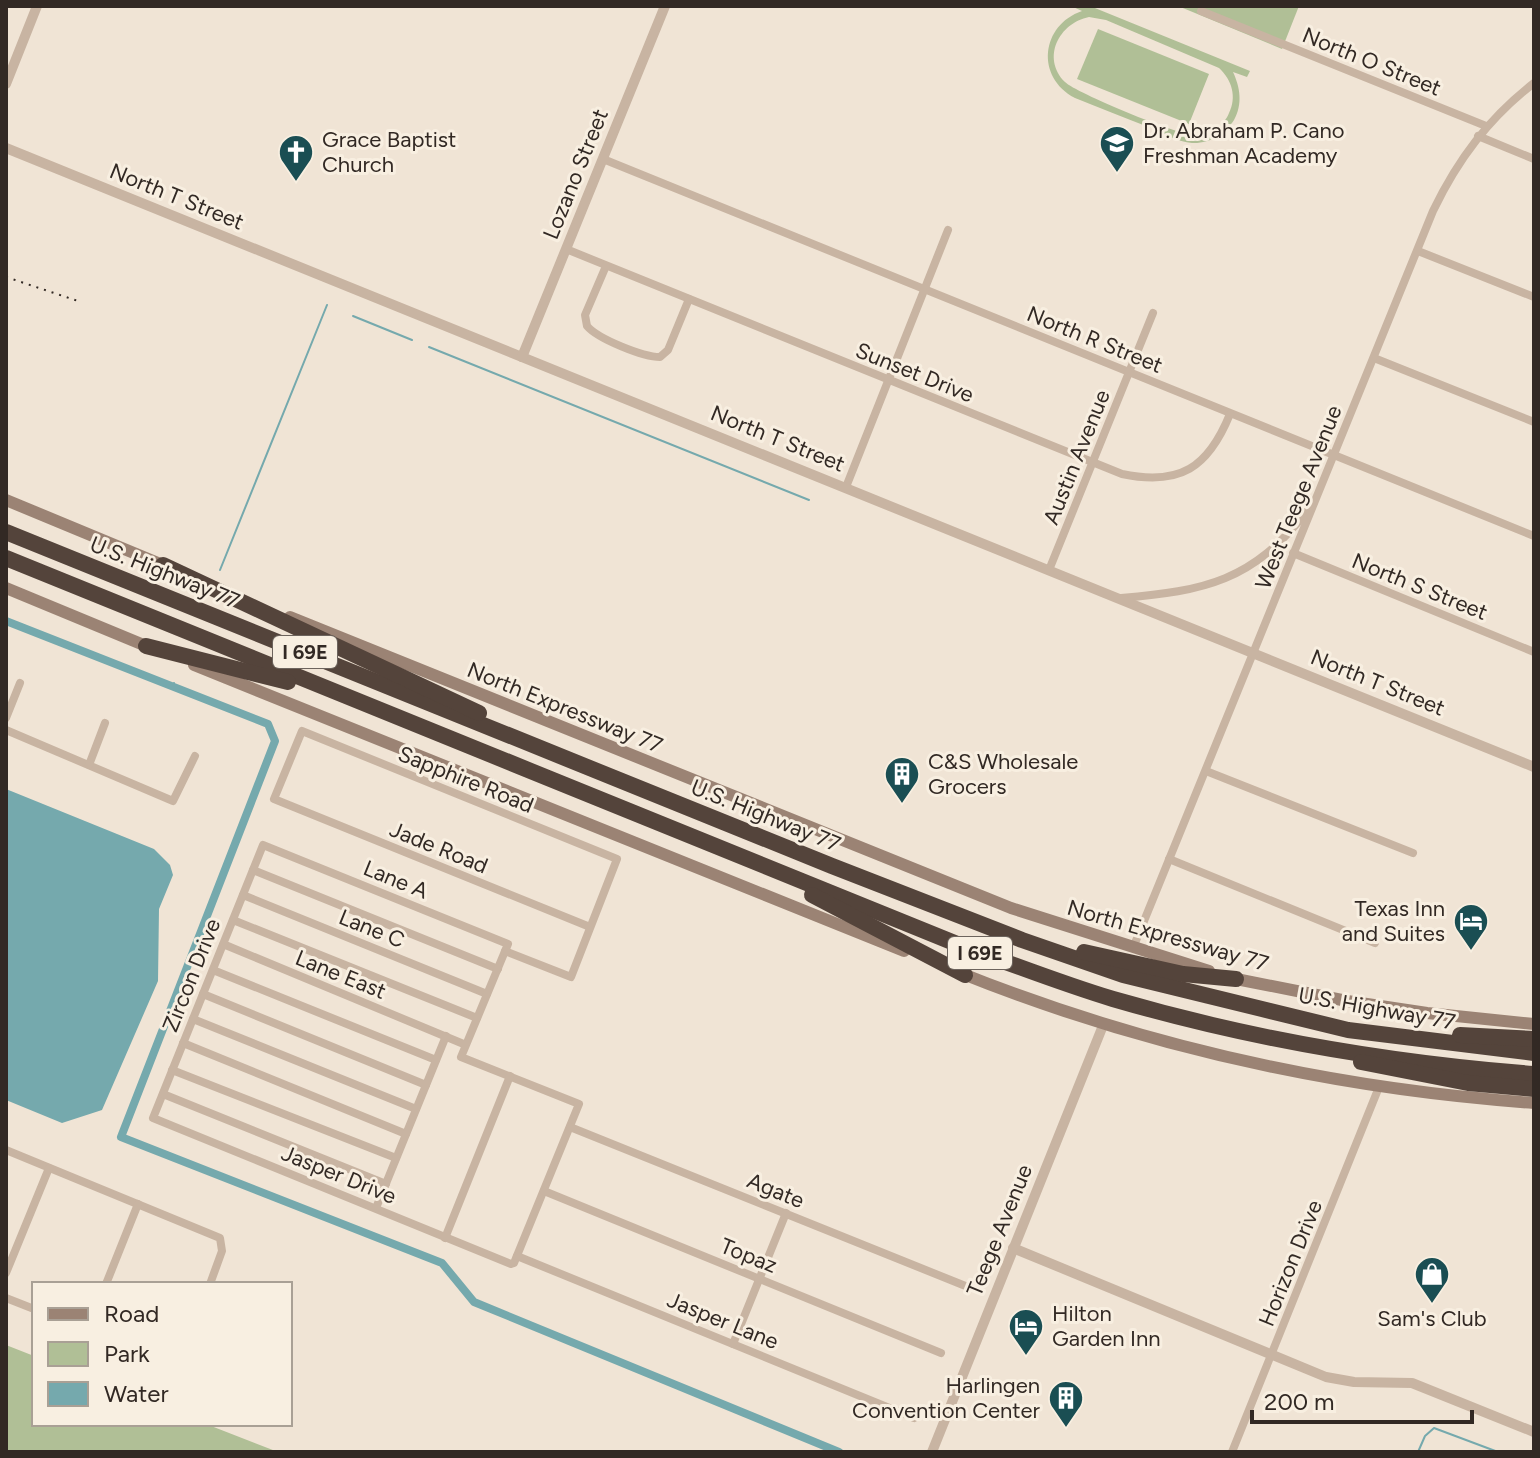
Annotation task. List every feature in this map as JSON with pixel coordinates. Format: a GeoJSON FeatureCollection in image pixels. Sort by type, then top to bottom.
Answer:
{"type":"FeatureCollection","features":[{"type":"Feature","properties":{"kind":"highway","name":"U.S. Highway 77"},"geometry":{"type":"LineString","coordinates":[[6,532],[1022,940],[1123,975],[1348,1030],[1534,1053]]}},
{"type":"Feature","properties":{"kind":"highway","name":"U.S. Highway 77"},"geometry":{"type":"LineString","coordinates":[[6,558],[1033,972],[1114,999],[1302,1044],[1455,1067],[1534,1074]]}},
{"type":"Feature","properties":{"kind":"highway"},"geometry":{"type":"LineString","coordinates":[[163,565],[422,684],[603,773]]}},
{"type":"Feature","properties":{"kind":"highway"},"geometry":{"type":"LineString","coordinates":[[146,646],[291,683],[431,731]]}},
{"type":"Feature","properties":{"kind":"highway"},"geometry":{"type":"LineString","coordinates":[[670,828],[795,886],[965,975]]}},
{"type":"Feature","properties":{"kind":"highway"},"geometry":{"type":"LineString","coordinates":[[1022,940],[1183,974],[1236,979]]}},
{"type":"Feature","properties":{"kind":"highway"},"geometry":{"type":"LineString","coordinates":[[1319,1022],[1337,1021],[1403,1030],[1534,1039]]}},
{"type":"Feature","properties":{"kind":"highway"},"geometry":{"type":"LineString","coordinates":[[1302,1044],[1383,1068],[1468,1083],[1534,1089]]}},
{"type":"Feature","properties":{"kind":"main road","name":"North Expressway 77"},"geometry":{"type":"LineString","coordinates":[[6,500],[1011,908],[1236,979],[1347,1001],[1534,1024]]}},
{"type":"Feature","properties":{"kind":"main road"},"geometry":{"type":"LineString","coordinates":[[6,588],[965,975],[1104,1023],[1274,1068],[1379,1087],[1534,1103]]}},
{"type":"Feature","properties":{"kind":"street"},"geometry":{"type":"LineString","coordinates":[[6,84],[37,6]]}},
{"type":"Feature","properties":{"kind":"street","name":"Lozano Street"},"geometry":{"type":"LineString","coordinates":[[522,357],[665,6]]}},
{"type":"Feature","properties":{"kind":"street","name":"North O Street"},"geometry":{"type":"LineString","coordinates":[[1201,11],[1486,126]]}},
{"type":"Feature","properties":{"kind":"street","name":"West Teege Avenue"},"geometry":{"type":"LineString","coordinates":[[1133,948],[1446,185],[1486,126],[1534,83]]}},
{"type":"Feature","properties":{"kind":"street"},"geometry":{"type":"LineString","coordinates":[[1478,136],[1534,159]]}},
{"type":"Feature","properties":{"kind":"street","name":"North T Street"},"geometry":{"type":"LineString","coordinates":[[6,148],[1534,767]]}},
{"type":"Feature","properties":{"kind":"street","name":"North R Street"},"geometry":{"type":"LineString","coordinates":[[603,159],[1534,536]]}},
{"type":"Feature","properties":{"kind":"street"},"geometry":{"type":"LineString","coordinates":[[846,487],[948,230]]}},
{"type":"Feature","properties":{"kind":"street","name":"Sunset Drive"},"geometry":{"type":"LineString","coordinates":[[566,249],[1122,474],[1144,479],[1180,474],[1208,453],[1230,414]]}},
{"type":"Feature","properties":{"kind":"street"},"geometry":{"type":"LineString","coordinates":[[1418,251],[1534,297]]}},
{"type":"Feature","properties":{"kind":"street"},"geometry":{"type":"LineString","coordinates":[[606,266],[585,315],[587,326],[597,335],[647,356],[660,357],[668,350],[689,299]]}},
{"type":"Feature","properties":{"kind":"street","name":"Austin Avenue"},"geometry":{"type":"LineString","coordinates":[[1049,570],[1153,313]]}},
{"type":"Feature","properties":{"kind":"street"},"geometry":{"type":"LineString","coordinates":[[1374,358],[1534,422]]}},
{"type":"Feature","properties":{"kind":"street"},"geometry":{"type":"LineString","coordinates":[[1120,599],[1189,590],[1212,585],[1236,574],[1271,551],[1291,532],[1315,501]]}},
{"type":"Feature","properties":{"kind":"street","name":"North S Street"},"geometry":{"type":"LineString","coordinates":[[1293,553],[1534,652]]}},
{"type":"Feature","properties":{"kind":"street"},"geometry":{"type":"LineString","coordinates":[[6,718],[20,683]]}},
{"type":"Feature","properties":{"kind":"street"},"geometry":{"type":"LineString","coordinates":[[89,765],[105,723]]}},
{"type":"Feature","properties":{"kind":"street"},"geometry":{"type":"LineString","coordinates":[[6,730],[173,801],[195,756]]}},
{"type":"Feature","properties":{"kind":"street","name":"Jade Road"},"geometry":{"type":"LineString","coordinates":[[302,731],[274,799],[590,927]]}},
{"type":"Feature","properties":{"kind":"street","name":"Sapphire Road"},"geometry":{"type":"LineString","coordinates":[[302,731],[617,859],[590,927]]}},
{"type":"Feature","properties":{"kind":"street"},"geometry":{"type":"LineString","coordinates":[[1206,771],[1413,853]]}},
{"type":"Feature","properties":{"kind":"street","name":"Zircon Drive"},"geometry":{"type":"LineString","coordinates":[[153,1118],[263,845]]}},
{"type":"Feature","properties":{"kind":"street","name":"Lane A"},"geometry":{"type":"LineString","coordinates":[[263,845],[508,944],[505,951]]}},
{"type":"Feature","properties":{"kind":"street"},"geometry":{"type":"LineString","coordinates":[[1169,859],[1375,943]]}},
{"type":"Feature","properties":{"kind":"street"},"geometry":{"type":"LineString","coordinates":[[253,870],[498,969]]}},
{"type":"Feature","properties":{"kind":"street","name":"Lane C"},"geometry":{"type":"LineString","coordinates":[[243,895],[487,994]]}},
{"type":"Feature","properties":{"kind":"street"},"geometry":{"type":"LineString","coordinates":[[233,920],[477,1018]]}},
{"type":"Feature","properties":{"kind":"street"},"geometry":{"type":"LineString","coordinates":[[514,1260],[579,1104],[461,1057],[505,951],[571,977],[590,927]]}},
{"type":"Feature","properties":{"kind":"street","name":"Lane East"},"geometry":{"type":"LineString","coordinates":[[223,944],[466,1045]]}},
{"type":"Feature","properties":{"kind":"street"},"geometry":{"type":"LineString","coordinates":[[213,970],[436,1060]]}},
{"type":"Feature","properties":{"kind":"street"},"geometry":{"type":"LineString","coordinates":[[203,994],[426,1085]]}},
{"type":"Feature","properties":{"kind":"street"},"geometry":{"type":"LineString","coordinates":[[193,1019],[416,1109]]}},
{"type":"Feature","properties":{"kind":"street","name":"Teege Avenue"},"geometry":{"type":"LineString","coordinates":[[932,1452],[1104,1023]]}},
{"type":"Feature","properties":{"kind":"street"},"geometry":{"type":"LineString","coordinates":[[376,1208],[446,1036]]}},
{"type":"Feature","properties":{"kind":"street"},"geometry":{"type":"LineString","coordinates":[[183,1043],[406,1134]]}},
{"type":"Feature","properties":{"kind":"street"},"geometry":{"type":"LineString","coordinates":[[172,1070],[396,1158]]}},
{"type":"Feature","properties":{"kind":"street"},"geometry":{"type":"LineString","coordinates":[[445,1238],[510,1076]]}},
{"type":"Feature","properties":{"kind":"street","name":"Horizon Drive"},"geometry":{"type":"LineString","coordinates":[[1232,1452],[1379,1087]]}},
{"type":"Feature","properties":{"kind":"street"},"geometry":{"type":"LineString","coordinates":[[163,1094],[386,1184]]}},
{"type":"Feature","properties":{"kind":"street","name":"Jasper Drive"},"geometry":{"type":"LineString","coordinates":[[153,1118],[445,1238],[514,1260]]}},
{"type":"Feature","properties":{"kind":"street","name":"Agate"},"geometry":{"type":"LineString","coordinates":[[570,1127],[968,1287]]}},
{"type":"Feature","properties":{"kind":"street"},"geometry":{"type":"LineString","coordinates":[[6,1150],[217,1236],[222,1241],[222,1251],[211,1282]]}},
{"type":"Feature","properties":{"kind":"street"},"geometry":{"type":"LineString","coordinates":[[6,1273],[49,1168]]}},
{"type":"Feature","properties":{"kind":"street","name":"Topaz"},"geometry":{"type":"LineString","coordinates":[[544,1191],[941,1353]]}},
{"type":"Feature","properties":{"kind":"street"},"geometry":{"type":"LineString","coordinates":[[107,1282],[138,1204]]}},
{"type":"Feature","properties":{"kind":"street"},"geometry":{"type":"LineString","coordinates":[[733,1344],[786,1213]]}},
{"type":"Feature","properties":{"kind":"street"},"geometry":{"type":"LineString","coordinates":[[1013,1248],[1338,1380],[1412,1383],[1534,1432]]}},
{"type":"Feature","properties":{"kind":"street","name":"Jasper Lane"},"geometry":{"type":"LineString","coordinates":[[514,1260],[914,1418]]}},
{"type":"Feature","properties":{"kind":"street"},"geometry":{"type":"LineString","coordinates":[[6,1298],[32,1308]]}},
{"type":"Feature","properties":{"kind":"green space"},"geometry":{"type":"Polygon","coordinates":[[[1071,6],[1090,6],[1250,71],[1247,77],[1233,72],[1239,90],[1234,120],[1221,134],[1210,140],[1187,142],[1075,98],[1062,89],[1053,78],[1049,65],[1051,39],[1068,18],[1082,11],[1071,6]],[[1089,17],[1069,26],[1062,34],[1054,52],[1054,63],[1065,82],[1107,104],[1186,133],[1206,133],[1224,122],[1233,95],[1230,83],[1219,68],[1106,20],[1089,17]]]}},
{"type":"Feature","properties":{"kind":"green space"},"geometry":{"type":"Polygon","coordinates":[[[1178,6],[1299,6],[1282,49],[1178,6]]]}},
{"type":"Feature","properties":{"kind":"green space"},"geometry":{"type":"Polygon","coordinates":[[[1098,29],[1209,74],[1189,124],[1077,79],[1098,29]]]}},
{"type":"Feature","properties":{"kind":"green space"},"geometry":{"type":"Polygon","coordinates":[[[6,1345],[32,1355],[32,1426],[211,1426],[278,1452],[6,1452],[6,1345]]]}},
{"type":"Feature","properties":{"kind":"water"},"geometry":{"type":"Polygon","coordinates":[[[6,789],[154,849],[170,865],[173,875],[159,909],[158,981],[102,1110],[62,1123],[6,1100],[6,789]]]}},
{"type":"Feature","properties":{"kind":"waterway"},"geometry":{"type":"LineString","coordinates":[[220,570],[327,305]]}},
{"type":"Feature","properties":{"kind":"waterway"},"geometry":{"type":"LineString","coordinates":[[353,316],[412,340]]}},
{"type":"Feature","properties":{"kind":"waterway"},"geometry":{"type":"LineString","coordinates":[[429,347],[809,500]]}},
{"type":"Feature","properties":{"kind":"waterway"},"geometry":{"type":"LineString","coordinates":[[6,621],[268,724],[275,741],[121,1137],[442,1263],[474,1302],[839,1452]]}},
{"type":"Feature","properties":{"kind":"waterway"},"geometry":{"type":"LineString","coordinates":[[173,687],[174,683]]}},
{"type":"Feature","properties":{"kind":"waterway"},"geometry":{"type":"LineString","coordinates":[[1418,1452],[1425,1436],[1434,1428],[1498,1452]]}},
{"type":"Feature","properties":{"kind":"railway"},"geometry":{"type":"LineString","coordinates":[[6,277],[78,301]]}},
{"type":"Feature","properties":{"kind":"place","name":"Dr. Abraham P. Cano Freshman Academy"},"geometry":{"type":"Point","coordinates":[1117,174]}},
{"type":"Feature","properties":{"kind":"place","name":"Grace Baptist Church"},"geometry":{"type":"Point","coordinates":[296,183]}},
{"type":"Feature","properties":{"kind":"place","name":"C&S Wholesale Grocers"},"geometry":{"type":"Point","coordinates":[902,805]}},
{"type":"Feature","properties":{"kind":"place","name":"Texas Inn and Suites"},"geometry":{"type":"Point","coordinates":[1471,952]}},
{"type":"Feature","properties":{"kind":"place","name":"Sam's Club"},"geometry":{"type":"Point","coordinates":[1432,1305]}},
{"type":"Feature","properties":{"kind":"place","name":"Hilton Garden Inn"},"geometry":{"type":"Point","coordinates":[1026,1357]}},
{"type":"Feature","properties":{"kind":"place","name":"Harlingen Convention Center"},"geometry":{"type":"Point","coordinates":[1066,1429]}}]}
